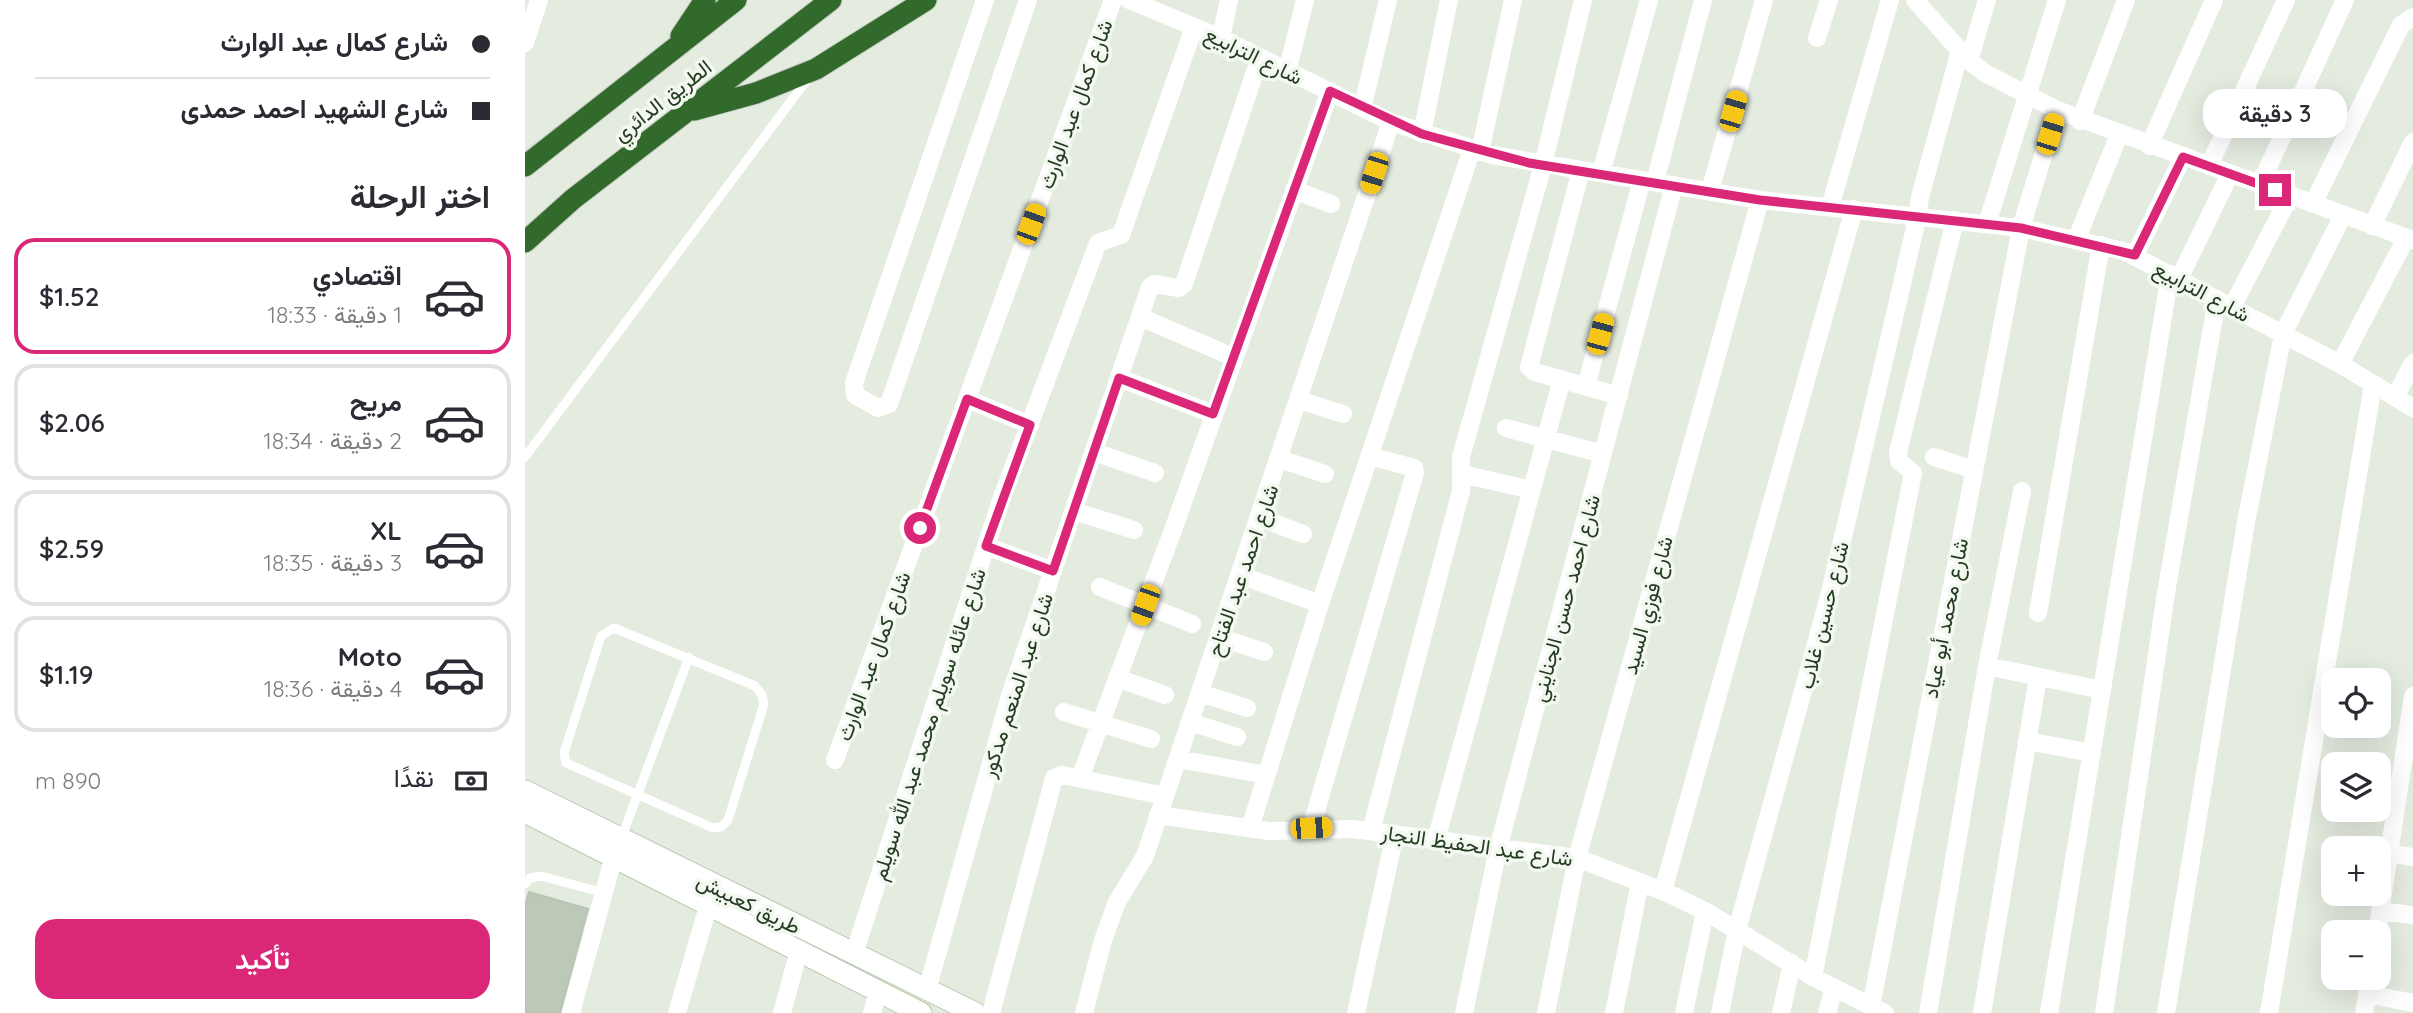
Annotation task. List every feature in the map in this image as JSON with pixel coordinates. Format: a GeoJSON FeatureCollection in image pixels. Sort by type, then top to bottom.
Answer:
{"type":"FeatureCollection","features":[{"type":"Feature","properties":{"kind":"highway"},"geometry":{"type":"LineString","coordinates":[[671,52],[705,0]]}},
{"type":"Feature","properties":{"kind":"highway","name":"الطريق الدائري"},"geometry":{"type":"LineString","coordinates":[[525,166],[736,0]]}},
{"type":"Feature","properties":{"kind":"highway","name":"الطريق الدائري"},"geometry":{"type":"LineString","coordinates":[[525,242],[573,199],[831,0]]}},
{"type":"Feature","properties":{"kind":"highway"},"geometry":{"type":"LineString","coordinates":[[685,112],[756,93],[815,69],[926,0]]}},
{"type":"Feature","properties":{"kind":"street"},"geometry":{"type":"LineString","coordinates":[[525,43],[539,0]]}},
{"type":"Feature","properties":{"kind":"street"},"geometry":{"type":"LineString","coordinates":[[985,0],[854,383],[853,390],[858,399],[882,408],[889,404],[1028,0]]}},
{"type":"Feature","properties":{"kind":"street","name":"شارع كمال عبد الوارث"},"geometry":{"type":"LineString","coordinates":[[835,761],[1112,0]]}},
{"type":"Feature","properties":{"kind":"street","name":"شارع الترابيع"},"geometry":{"type":"LineString","coordinates":[[1129,0],[1221,38],[1391,122],[1476,150],[1543,165],[1760,200],[2021,228],[2135,255],[2340,364],[2413,408]]}},
{"type":"Feature","properties":{"kind":"street"},"geometry":{"type":"LineString","coordinates":[[1175,19],[1179,0]]}},
{"type":"Feature","properties":{"kind":"street"},"geometry":{"type":"LineString","coordinates":[[1221,38],[1229,0]]}},
{"type":"Feature","properties":{"kind":"street"},"geometry":{"type":"LineString","coordinates":[[1287,72],[1305,0]]}},
{"type":"Feature","properties":{"kind":"street"},"geometry":{"type":"LineString","coordinates":[[1363,106],[1388,0]]}},
{"type":"Feature","properties":{"kind":"street"},"geometry":{"type":"LineString","coordinates":[[1422,134],[1449,0]]}},
{"type":"Feature","properties":{"kind":"street"},"geometry":{"type":"LineString","coordinates":[[1249,828],[1320,604],[1476,150],[1513,0]]}},
{"type":"Feature","properties":{"kind":"street"},"geometry":{"type":"LineString","coordinates":[[1371,831],[1461,491],[1461,457],[1543,165],[1583,0]]}},
{"type":"Feature","properties":{"kind":"street"},"geometry":{"type":"LineString","coordinates":[[1601,173],[1649,0]]}},
{"type":"Feature","properties":{"kind":"street"},"geometry":{"type":"LineString","coordinates":[[1586,386],[1703,0]]}},
{"type":"Feature","properties":{"kind":"street"},"geometry":{"type":"LineString","coordinates":[[1710,191],[1764,0]]}},
{"type":"Feature","properties":{"kind":"street"},"geometry":{"type":"LineString","coordinates":[[1817,38],[1829,0]]}},
{"type":"Feature","properties":{"kind":"street"},"geometry":{"type":"LineString","coordinates":[[1830,207],[1890,0]]}},
{"type":"Feature","properties":{"kind":"street","name":"شارع حسين غلاب"},"geometry":{"type":"LineString","coordinates":[[1720,1013],[1737,930],[1830,593],[1920,197],[1965,56],[1987,0]]}},
{"type":"Feature","properties":{"kind":"street"},"geometry":{"type":"LineString","coordinates":[[1987,224],[2057,0]]}},
{"type":"Feature","properties":{"kind":"street"},"geometry":{"type":"LineString","coordinates":[[2080,121],[2126,0]]}},
{"type":"Feature","properties":{"kind":"street"},"geometry":{"type":"LineString","coordinates":[[2149,146],[2214,0]]}},
{"type":"Feature","properties":{"kind":"street"},"geometry":{"type":"LineString","coordinates":[[2209,166],[2286,0]]}},
{"type":"Feature","properties":{"kind":"street"},"geometry":{"type":"LineString","coordinates":[[2260,185],[2345,0]]}},
{"type":"Feature","properties":{"kind":"street"},"geometry":{"type":"LineString","coordinates":[[1919,3],[1965,56],[2027,96],[2080,121],[2410,239],[2340,364]]}},
{"type":"Feature","properties":{"kind":"street"},"geometry":{"type":"LineString","coordinates":[[2313,204],[2401,25],[2413,17]]}},
{"type":"Feature","properties":{"kind":"street","name":"شارع عائله سويلم محمد عبد الله سويلم"},"geometry":{"type":"LineString","coordinates":[[854,954],[986,546],[1030,425],[1098,243],[1121,235],[1194,27]]}},
{"type":"Feature","properties":{"kind":"street","name":"شارع عبد المنعم مدكور"},"geometry":{"type":"LineString","coordinates":[[927,990],[1010,696],[1140,317],[1152,285],[1179,288],[1184,284],[1260,57]]}},
{"type":"Feature","properties":{"kind":"street"},"geometry":{"type":"LineString","coordinates":[[1080,778],[1330,91]]}},
{"type":"Feature","properties":{"kind":"street","name":"شارع محمد أبو عياد"},"geometry":{"type":"LineString","coordinates":[[1881,1011],[1974,470],[2021,228],[2057,110]]}},
{"type":"Feature","properties":{"kind":"street","name":"شارع احمد عبد الفتاح"},"geometry":{"type":"LineString","coordinates":[[1084,1013],[1103,940],[1117,902],[1145,856],[1391,122]]}},
{"type":"Feature","properties":{"kind":"street"},"geometry":{"type":"LineString","coordinates":[[2076,240],[2119,135]]}},
{"type":"Feature","properties":{"kind":"street"},"geometry":{"type":"LineString","coordinates":[[2372,226],[2413,142]]}},
{"type":"Feature","properties":{"kind":"street"},"geometry":{"type":"LineString","coordinates":[[2135,255],[2183,157]]}},
{"type":"Feature","properties":{"kind":"street"},"geometry":{"type":"LineString","coordinates":[[1581,170],[1529,362],[1532,371],[1619,396]]}},
{"type":"Feature","properties":{"kind":"street"},"geometry":{"type":"LineString","coordinates":[[2049,1013],[2174,277],[2230,174]]}},
{"type":"Feature","properties":{"kind":"street","name":"شارع احمد حسن الجنايني"},"geometry":{"type":"LineString","coordinates":[[1464,1013],[1498,849],[1674,186]]}},
{"type":"Feature","properties":{"kind":"street"},"geometry":{"type":"LineString","coordinates":[[1294,190],[1331,204]]}},
{"type":"Feature","properties":{"kind":"street"},"geometry":{"type":"LineString","coordinates":[[2104,1013],[2166,593],[2224,303],[2290,196]]}},
{"type":"Feature","properties":{"kind":"street","name":"شارع فوزي السيد"},"geometry":{"type":"LineString","coordinates":[[1546,1013],[1577,858],[1760,200]]}},
{"type":"Feature","properties":{"kind":"street"},"geometry":{"type":"LineString","coordinates":[[1663,891],[1854,209]]}},
{"type":"Feature","properties":{"kind":"street"},"geometry":{"type":"LineString","coordinates":[[2166,1013],[2246,522],[2283,334],[2343,215]]}},
{"type":"Feature","properties":{"kind":"street"},"geometry":{"type":"LineString","coordinates":[[1813,977],[1913,473],[1899,461],[1898,452],[1955,220]]}},
{"type":"Feature","properties":{"kind":"street"},"geometry":{"type":"LineString","coordinates":[[2038,613],[2101,245]]}},
{"type":"Feature","properties":{"kind":"street"},"geometry":{"type":"LineString","coordinates":[[1140,317],[1233,357]]}},
{"type":"Feature","properties":{"kind":"street"},"geometry":{"type":"LineString","coordinates":[[2395,397],[2413,363]]}},
{"type":"Feature","properties":{"kind":"street"},"geometry":{"type":"LineString","coordinates":[[1119,378],[1213,414]]}},
{"type":"Feature","properties":{"kind":"street"},"geometry":{"type":"LineString","coordinates":[[1436,839],[1562,379]]}},
{"type":"Feature","properties":{"kind":"street"},"geometry":{"type":"LineString","coordinates":[[2269,1013],[2373,384]]}},
{"type":"Feature","properties":{"kind":"street"},"geometry":{"type":"LineString","coordinates":[[967,399],[1030,425]]}},
{"type":"Feature","properties":{"kind":"street"},"geometry":{"type":"LineString","coordinates":[[1299,400],[1343,414]]}},
{"type":"Feature","properties":{"kind":"street"},"geometry":{"type":"LineString","coordinates":[[1506,428],[1603,454]]}},
{"type":"Feature","properties":{"kind":"street"},"geometry":{"type":"LineString","coordinates":[[1094,452],[1155,473]]}},
{"type":"Feature","properties":{"kind":"street"},"geometry":{"type":"LineString","coordinates":[[1311,828],[1415,473],[1414,468],[1370,456]]}},
{"type":"Feature","properties":{"kind":"street"},"geometry":{"type":"LineString","coordinates":[[1934,457],[1974,470]]}},
{"type":"Feature","properties":{"kind":"street"},"geometry":{"type":"LineString","coordinates":[[1280,459],[1325,474]]}},
{"type":"Feature","properties":{"kind":"street"},"geometry":{"type":"LineString","coordinates":[[1462,474],[1532,489]]}},
{"type":"Feature","properties":{"kind":"street"},"geometry":{"type":"LineString","coordinates":[[1928,1013],[1987,666],[2022,491]]}},
{"type":"Feature","properties":{"kind":"street"},"geometry":{"type":"LineString","coordinates":[[1074,511],[1134,530]]}},
{"type":"Feature","properties":{"kind":"street"},"geometry":{"type":"LineString","coordinates":[[1260,518],[1303,534]]}},
{"type":"Feature","properties":{"kind":"street"},"geometry":{"type":"LineString","coordinates":[[986,546],[1053,571]]}},
{"type":"Feature","properties":{"kind":"street"},"geometry":{"type":"LineString","coordinates":[[1240,575],[1320,604]]}},
{"type":"Feature","properties":{"kind":"street"},"geometry":{"type":"LineString","coordinates":[[1100,587],[1192,624]]}},
{"type":"Feature","properties":{"kind":"street"},"geometry":{"type":"LineString","coordinates":[[1219,637],[1264,652]]}},
{"type":"Feature","properties":{"kind":"street"},"geometry":{"type":"LineString","coordinates":[[1987,666],[2102,690]]}},
{"type":"Feature","properties":{"kind":"street"},"geometry":{"type":"LineString","coordinates":[[1982,1013],[2038,677]]}},
{"type":"Feature","properties":{"kind":"street"},"geometry":{"type":"LineString","coordinates":[[1118,678],[1165,695]]}},
{"type":"Feature","properties":{"kind":"street"},"geometry":{"type":"LineString","coordinates":[[1201,692],[1247,708]]}},
{"type":"Feature","properties":{"kind":"street"},"geometry":{"type":"LineString","coordinates":[[2391,846],[2405,797],[2413,697]]}},
{"type":"Feature","properties":{"kind":"street"},"geometry":{"type":"LineString","coordinates":[[1064,712],[1151,739]]}},
{"type":"Feature","properties":{"kind":"street"},"geometry":{"type":"LineString","coordinates":[[1190,722],[1237,737]]}},
{"type":"Feature","properties":{"kind":"street"},"geometry":{"type":"LineString","coordinates":[[2027,741],[2092,753]]}},
{"type":"Feature","properties":{"kind":"street"},"geometry":{"type":"LineString","coordinates":[[1178,759],[1266,775]]}},
{"type":"Feature","properties":{"kind":"street"},"geometry":{"type":"LineString","coordinates":[[991,1013],[1052,782],[1058,775],[1165,796]]}},
{"type":"Feature","properties":{"kind":"street","name":"طريق كعبيش"},"geometry":{"type":"LineString","coordinates":[[525,791],[709,903],[922,1013]]}},
{"type":"Feature","properties":{"kind":"street","name":"طريق كعبيش"},"geometry":{"type":"LineString","coordinates":[[525,812],[617,848],[854,954],[975,1013]]}},
{"type":"Feature","properties":{"kind":"street","name":"شارع عبد الحفيظ النجار"},"geometry":{"type":"LineString","coordinates":[[1158,815],[1269,831],[1311,828],[1371,831],[1577,858],[1663,891],[1705,911],[1813,977],[1881,1011]]}},
{"type":"Feature","properties":{"kind":"street"},"geometry":{"type":"LineString","coordinates":[[1356,1013],[1395,834]]}},
{"type":"Feature","properties":{"kind":"street"},"geometry":{"type":"LineString","coordinates":[[571,1013],[617,848]]}},
{"type":"Feature","properties":{"kind":"street"},"geometry":{"type":"LineString","coordinates":[[2391,853],[2413,857]]}},
{"type":"Feature","properties":{"kind":"street"},"geometry":{"type":"LineString","coordinates":[[1614,1013],[1640,882]]}},
{"type":"Feature","properties":{"kind":"street"},"geometry":{"type":"LineString","coordinates":[[677,1013],[709,903]]}},
{"type":"Feature","properties":{"kind":"street"},"geometry":{"type":"LineString","coordinates":[[2379,920],[2381,906]]}},
{"type":"Feature","properties":{"kind":"street"},"geometry":{"type":"LineString","coordinates":[[1683,1013],[1705,911]]}},
{"type":"Feature","properties":{"kind":"street"},"geometry":{"type":"LineString","coordinates":[[2380,911],[2413,915]]}},
{"type":"Feature","properties":{"kind":"street"},"geometry":{"type":"LineString","coordinates":[[782,1013],[799,950]]}},
{"type":"Feature","properties":{"kind":"street"},"geometry":{"type":"LineString","coordinates":[[1781,1013],[1792,963]]}},
{"type":"Feature","properties":{"kind":"street"},"geometry":{"type":"LineString","coordinates":[[1827,1013],[1834,988]]}},
{"type":"Feature","properties":{"kind":"street"},"geometry":{"type":"LineString","coordinates":[[872,1013],[878,990]]}},
{"type":"Feature","properties":{"kind":"street"},"geometry":{"type":"LineString","coordinates":[[2364,1013],[2367,990]]}},
{"type":"Feature","properties":{"kind":"street"},"geometry":{"type":"LineString","coordinates":[[2379,990],[2413,1003]]}},
{"type":"Feature","properties":{"kind":"lane"},"geometry":{"type":"LineString","coordinates":[[525,457],[815,69]]}},
{"type":"Feature","properties":{"kind":"lane"},"geometry":{"type":"LineString","coordinates":[[614,628],[755,686],[762,695],[764,704],[728,820],[722,827],[713,828],[637,795],[575,769],[566,763],[564,753],[601,636],[614,628]]}},
{"type":"Feature","properties":{"kind":"lane"},"geometry":{"type":"LineString","coordinates":[[617,848],[689,657]]}},
{"type":"Feature","properties":{"kind":"lane"},"geometry":{"type":"LineString","coordinates":[[525,884],[530,878],[541,876],[604,893]]}},
{"type":"Feature","properties":{"kind":"building"},"geometry":{"type":"Polygon","coordinates":[[[529,892],[588,909],[560,1013],[525,1013],[525,906],[529,892]]]}},
{"type":"Feature","properties":{"kind":"route"},"geometry":{"type":"LineString","coordinates":[[920,528],[967,399],[1030,425],[986,546],[1053,571],[1119,378],[1213,414],[1330,91],[1391,122],[1422,134],[1529,163],[1760,200],[2021,228],[2135,255],[2183,157],[2275,190]]}}]}
